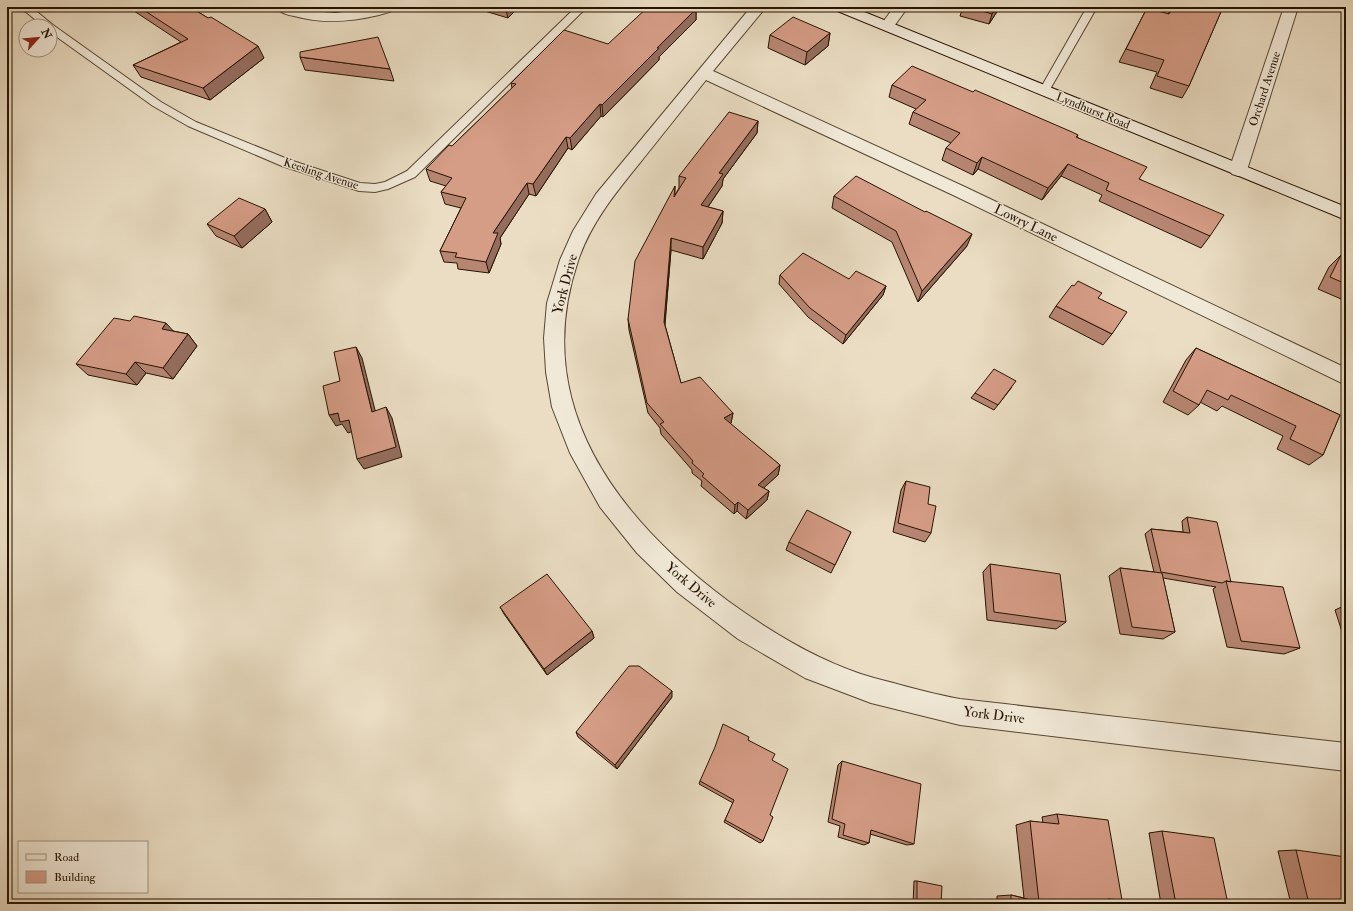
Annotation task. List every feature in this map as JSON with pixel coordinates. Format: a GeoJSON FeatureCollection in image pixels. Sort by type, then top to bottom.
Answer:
{"type":"FeatureCollection","features":[{"type":"Feature","properties":{"kind":"street"},"geometry":{"type":"LineString","coordinates":[[282,7],[291,12],[309,16],[330,17],[352,16],[391,7]]}},
{"type":"Feature","properties":{"kind":"street","name":"York Drive"},"geometry":{"type":"LineString","coordinates":[[759,7],[749,17],[602,198],[582,231],[569,260],[557,303],[554,338],[556,372],[563,407],[581,453],[604,493],[644,545],[686,584],[747,630],[814,670],[871,690],[960,712],[1346,757]]}},
{"type":"Feature","properties":{"kind":"street","name":"Lyndhurst Road"},"geometry":{"type":"LineString","coordinates":[[840,7],[1346,214]]}},
{"type":"Feature","properties":{"kind":"street"},"geometry":{"type":"LineString","coordinates":[[887,26],[901,7]]}},
{"type":"Feature","properties":{"kind":"street","name":"Orchard Avenue"},"geometry":{"type":"LineString","coordinates":[[1238,170],[1292,7]]}},
{"type":"Feature","properties":{"kind":"street","name":"Lowry Lane"},"geometry":{"type":"LineString","coordinates":[[704,73],[959,191],[1346,377]]}},
{"type":"Feature","properties":{"kind":"lane","name":"Keesling Avenue"},"geometry":{"type":"LineString","coordinates":[[24,7],[38,18]]}},
{"type":"Feature","properties":{"kind":"lane","name":"Keesling Avenue"},"geometry":{"type":"LineString","coordinates":[[58,32],[157,104],[192,124],[286,163],[359,187],[375,188],[388,185],[410,174],[582,7]]}},
{"type":"Feature","properties":{"kind":"lane"},"geometry":{"type":"LineString","coordinates":[[1044,91],[1092,7]]}},
{"type":"Feature","properties":{"kind":"building"},"geometry":{"type":"Polygon","coordinates":[[[139,7],[190,7],[208,18],[211,17],[258,46],[203,88],[133,65],[188,39],[139,7]]]}},
{"type":"Feature","properties":{"kind":"building"},"geometry":{"type":"Polygon","coordinates":[[[648,7],[691,7],[696,9],[602,105],[600,104],[570,138],[566,137],[533,184],[527,183],[493,233],[498,233],[486,262],[455,257],[457,253],[440,251],[466,198],[441,192],[452,178],[426,169],[449,145],[452,146],[516,84],[511,83],[564,30],[608,44],[648,7]]]}},
{"type":"Feature","properties":{"kind":"building"},"geometry":{"type":"Polygon","coordinates":[[[969,7],[997,7],[992,14],[969,7]]]}},
{"type":"Feature","properties":{"kind":"building"},"geometry":{"type":"Polygon","coordinates":[[[1173,7],[1223,7],[1189,86],[1157,76],[1164,60],[1126,49],[1147,8],[1169,14],[1173,7]]]}},
{"type":"Feature","properties":{"kind":"building"},"geometry":{"type":"Polygon","coordinates":[[[793,17],[830,33],[807,52],[770,35],[793,17]]]}},
{"type":"Feature","properties":{"kind":"building"},"geometry":{"type":"Polygon","coordinates":[[[378,37],[390,69],[300,57],[300,52],[378,37]]]}},
{"type":"Feature","properties":{"kind":"building"},"geometry":{"type":"Polygon","coordinates":[[[912,66],[973,92],[975,90],[1072,132],[1078,135],[1076,137],[1147,167],[1139,179],[1224,215],[1210,236],[1106,190],[1109,183],[1068,164],[1048,188],[982,157],[977,163],[946,148],[960,133],[913,112],[926,100],[892,85],[912,66]]]}},
{"type":"Feature","properties":{"kind":"building"},"geometry":{"type":"Polygon","coordinates":[[[729,112],[758,121],[719,173],[723,174],[701,205],[723,211],[703,247],[671,238],[664,322],[681,383],[700,377],[733,413],[724,418],[780,465],[758,485],[769,491],[748,510],[738,502],[735,505],[702,476],[704,474],[692,463],[693,461],[660,424],[664,422],[647,403],[628,319],[635,261],[675,186],[674,197],[686,178],[679,176],[729,112]]]}},
{"type":"Feature","properties":{"kind":"building"},"geometry":{"type":"Polygon","coordinates":[[[856,176],[925,212],[926,211],[972,234],[922,291],[896,231],[834,196],[856,176]]]}},
{"type":"Feature","properties":{"kind":"building"},"geometry":{"type":"Polygon","coordinates":[[[239,198],[265,209],[234,236],[207,224],[239,198]]]}},
{"type":"Feature","properties":{"kind":"building"},"geometry":{"type":"Polygon","coordinates":[[[803,253],[849,279],[856,271],[886,286],[846,335],[810,308],[780,275],[803,253]]]}},
{"type":"Feature","properties":{"kind":"building"},"geometry":{"type":"Polygon","coordinates":[[[1341,255],[1346,257],[1346,284],[1330,277],[1341,255]]]}},
{"type":"Feature","properties":{"kind":"building"},"geometry":{"type":"Polygon","coordinates":[[[1078,281],[1102,293],[1098,298],[1127,312],[1112,334],[1056,306],[1072,285],[1074,286],[1078,281]]]}},
{"type":"Feature","properties":{"kind":"building"},"geometry":{"type":"Polygon","coordinates":[[[134,316],[166,323],[162,329],[188,334],[163,368],[135,362],[126,374],[76,364],[114,318],[130,321],[134,316]]]}},
{"type":"Feature","properties":{"kind":"building"},"geometry":{"type":"Polygon","coordinates":[[[356,347],[372,412],[386,407],[396,447],[357,459],[349,420],[340,422],[338,413],[329,415],[323,386],[340,381],[334,352],[356,347]]]}},
{"type":"Feature","properties":{"kind":"building"},"geometry":{"type":"Polygon","coordinates":[[[1196,348],[1340,415],[1323,455],[1290,439],[1296,426],[1231,395],[1228,400],[1207,390],[1199,405],[1173,391],[1196,348]]]}},
{"type":"Feature","properties":{"kind":"building"},"geometry":{"type":"Polygon","coordinates":[[[994,369],[1016,381],[998,405],[975,393],[994,369]]]}},
{"type":"Feature","properties":{"kind":"building"},"geometry":{"type":"Polygon","coordinates":[[[906,481],[930,487],[928,504],[936,506],[931,533],[898,523],[906,481]]]}},
{"type":"Feature","properties":{"kind":"building"},"geometry":{"type":"Polygon","coordinates":[[[807,510],[851,532],[835,565],[789,542],[807,510]]]}},
{"type":"Feature","properties":{"kind":"building"},"geometry":{"type":"Polygon","coordinates":[[[1187,517],[1217,522],[1231,582],[1226,581],[1222,583],[1161,572],[1151,529],[1190,533],[1187,517]]]}},
{"type":"Feature","properties":{"kind":"building"},"geometry":{"type":"Polygon","coordinates":[[[990,564],[1060,574],[1066,622],[994,612],[990,564]]]}},
{"type":"Feature","properties":{"kind":"building"},"geometry":{"type":"Polygon","coordinates":[[[1120,568],[1162,573],[1175,632],[1132,627],[1120,568]]]}},
{"type":"Feature","properties":{"kind":"building"},"geometry":{"type":"Polygon","coordinates":[[[547,574],[592,631],[544,669],[500,607],[547,574]]]}},
{"type":"Feature","properties":{"kind":"building"},"geometry":{"type":"Polygon","coordinates":[[[1226,581],[1283,587],[1300,648],[1241,641],[1226,581]]]}},
{"type":"Feature","properties":{"kind":"building"},"geometry":{"type":"Polygon","coordinates":[[[629,666],[639,666],[672,691],[615,765],[576,732],[629,666]]]}},
{"type":"Feature","properties":{"kind":"building"},"geometry":{"type":"Polygon","coordinates":[[[723,724],[749,737],[748,740],[775,754],[772,760],[788,769],[770,815],[773,817],[763,841],[725,820],[734,800],[700,781],[723,724]]]}},
{"type":"Feature","properties":{"kind":"building"},"geometry":{"type":"Polygon","coordinates":[[[842,761],[921,784],[914,844],[871,830],[869,843],[843,835],[845,824],[832,819],[842,761]]]}},
{"type":"Feature","properties":{"kind":"building"},"geometry":{"type":"Polygon","coordinates":[[[1057,814],[1108,820],[1122,900],[1108,899],[1109,904],[1011,904],[1011,895],[1039,902],[1030,821],[1059,824],[1057,814]]]}},
{"type":"Feature","properties":{"kind":"building"},"geometry":{"type":"Polygon","coordinates":[[[1162,831],[1214,838],[1228,904],[1176,904],[1162,831]]]}},
{"type":"Feature","properties":{"kind":"building"},"geometry":{"type":"Polygon","coordinates":[[[1296,850],[1346,857],[1346,904],[1309,904],[1296,850]]]}},
{"type":"Feature","properties":{"kind":"building"},"geometry":{"type":"Polygon","coordinates":[[[917,881],[942,886],[941,904],[917,904],[917,881]]]}}]}
